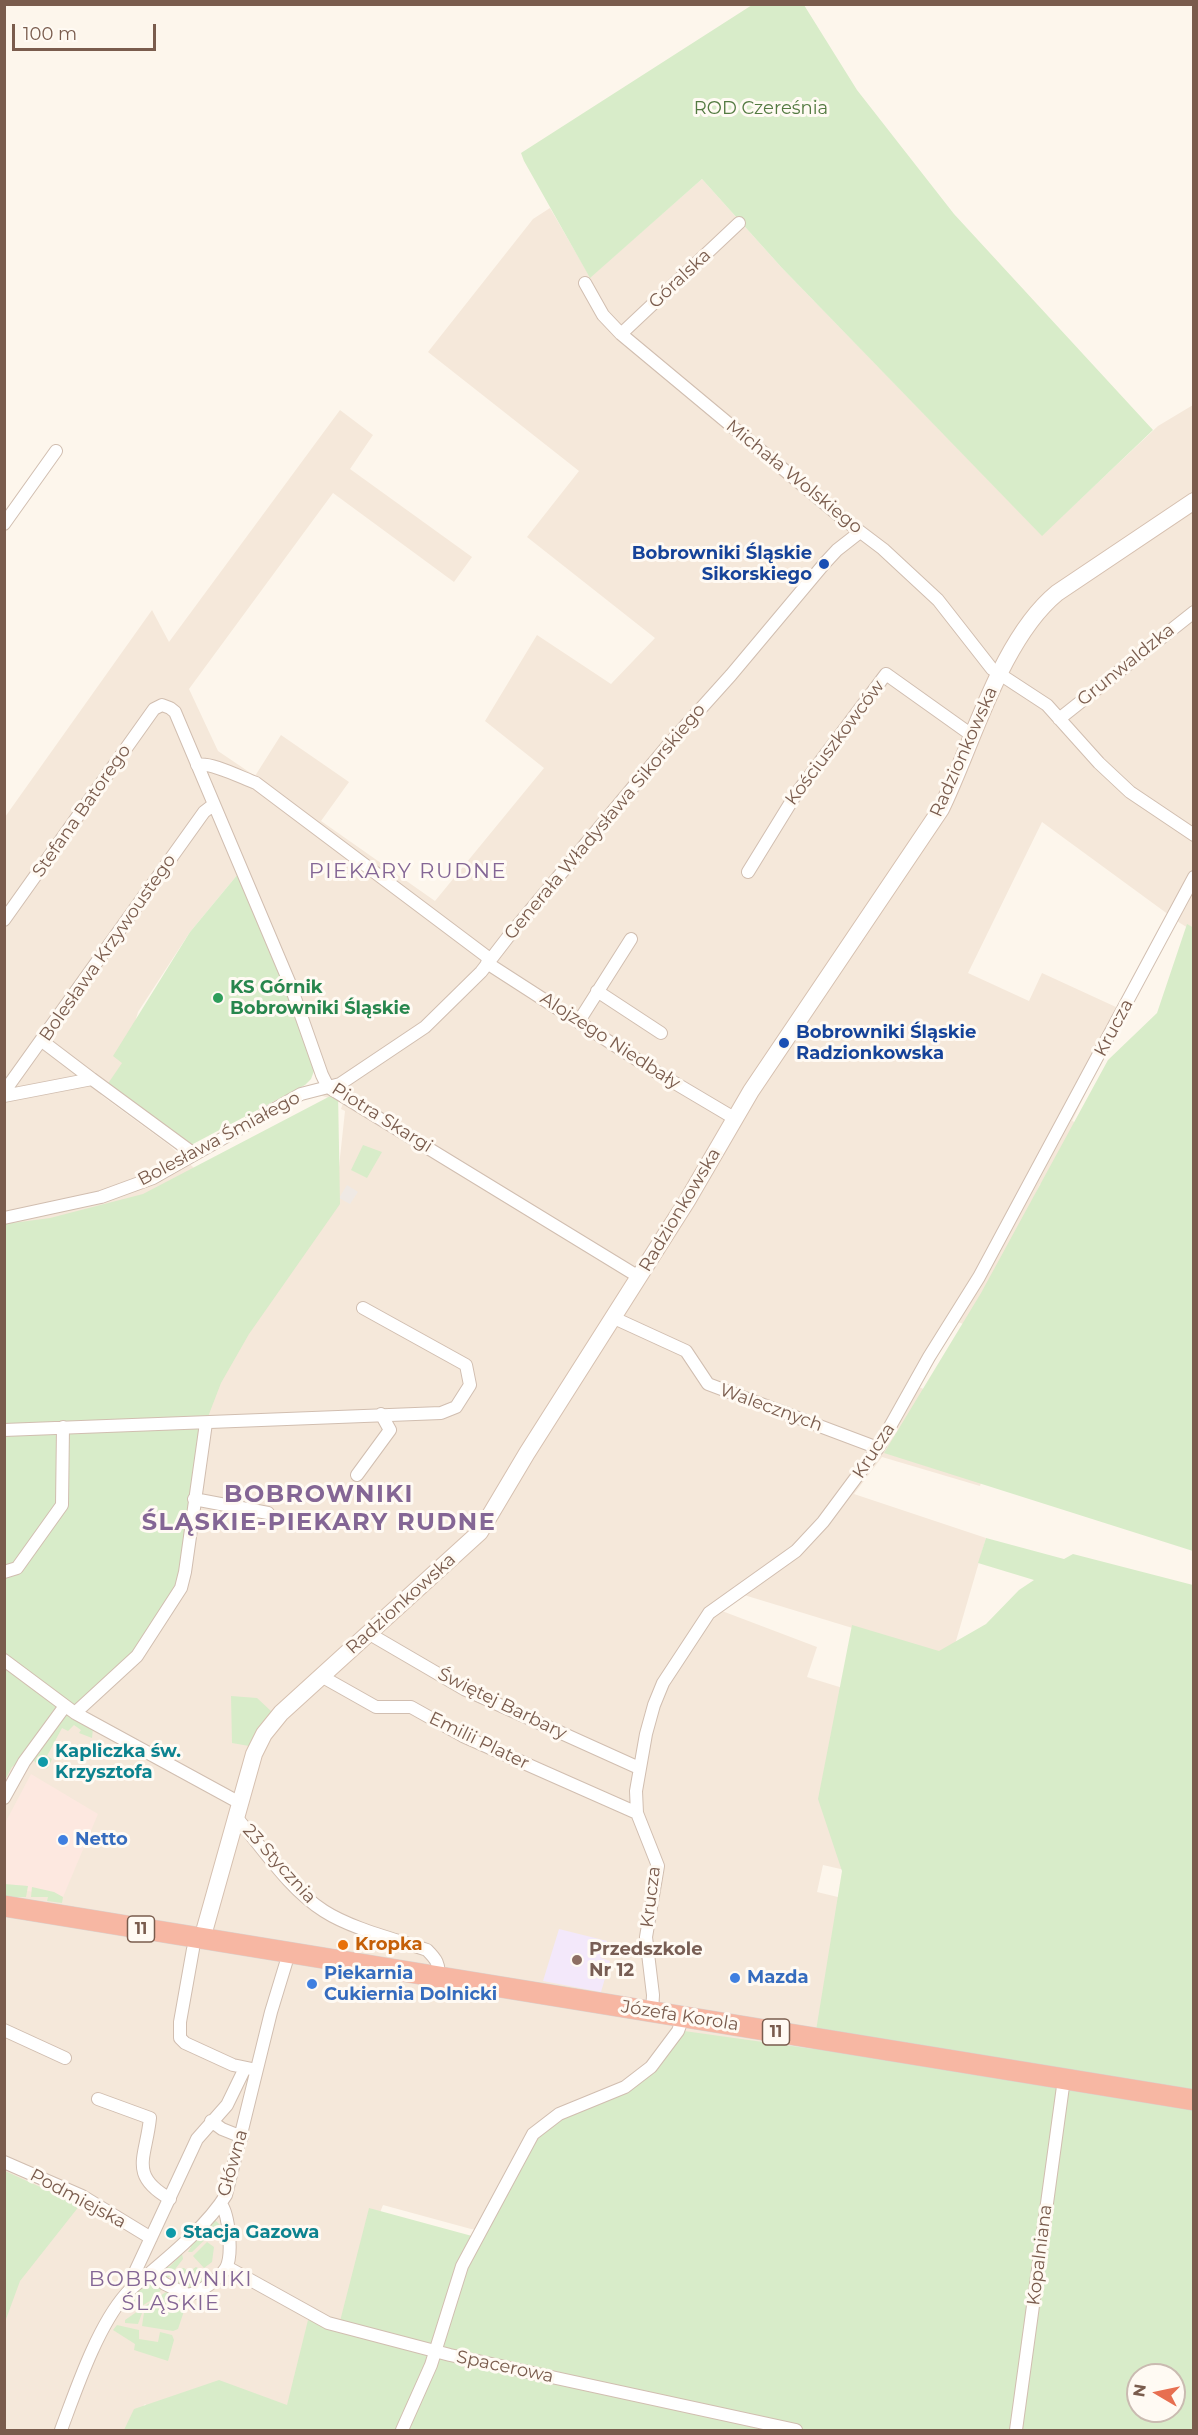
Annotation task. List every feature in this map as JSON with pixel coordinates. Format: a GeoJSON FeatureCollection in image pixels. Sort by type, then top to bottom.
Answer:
{"type":"FeatureCollection","features":[{"type":"Feature","properties":{"kind":"highway","name":"11"},"geometry":{"type":"LineString","coordinates":[[4,1906],[197,1944]]}},
{"type":"Feature","properties":{"kind":"highway","name":"Józefa Korola"},"geometry":{"type":"LineString","coordinates":[[197,1944],[289,1953],[1194,2100]]}},
{"type":"Feature","properties":{"kind":"street","name":"Góralska"},"geometry":{"type":"LineString","coordinates":[[621,334],[740,223]]}},
{"type":"Feature","properties":{"kind":"street","name":"Michała Wolskiego"},"geometry":{"type":"LineString","coordinates":[[585,283],[603,315],[621,334],[883,549],[938,600],[985,662],[1000,675]]}},
{"type":"Feature","properties":{"kind":"street"},"geometry":{"type":"LineString","coordinates":[[4,524],[56,451]]}},
{"type":"Feature","properties":{"kind":"street","name":"Radzionkowska"},"geometry":{"type":"LineString","coordinates":[[197,1944],[254,1754],[264,1734],[281,1713],[480,1532],[527,1453],[687,1201],[734,1118],[935,818],[954,782],[1000,675],[1027,627],[1048,601],[1142,534],[1194,501]]}},
{"type":"Feature","properties":{"kind":"street","name":"Generała Władysława Sikorskiego"},"geometry":{"type":"LineString","coordinates":[[328,1087],[340,1084],[357,1074],[425,1027],[459,996],[669,744],[731,675],[824,564],[837,550],[860,532]]}},
{"type":"Feature","properties":{"kind":"street","name":"Grunwaldzka"},"geometry":{"type":"LineString","coordinates":[[1059,719],[1194,612]]}},
{"type":"Feature","properties":{"kind":"street","name":"Kościuszkowców"},"geometry":{"type":"LineString","coordinates":[[748,872],[796,794],[886,674],[973,736]]}},
{"type":"Feature","properties":{"kind":"street","name":"Grunwaldzka"},"geometry":{"type":"LineString","coordinates":[[1000,675],[1035,696],[1130,792],[1194,835]]}},
{"type":"Feature","properties":{"kind":"street","name":"Piotra Skargi"},"geometry":{"type":"LineString","coordinates":[[162,705],[175,712],[290,984],[328,1087],[639,1277]]}},
{"type":"Feature","properties":{"kind":"street","name":"Stefana Batorego"},"geometry":{"type":"LineString","coordinates":[[4,920],[154,709],[162,705]]}},
{"type":"Feature","properties":{"kind":"street","name":"Alojzego Niedbały"},"geometry":{"type":"LineString","coordinates":[[197,765],[217,768],[255,783],[489,961],[653,1070],[734,1118]]}},
{"type":"Feature","properties":{"kind":"street","name":"Bolesława Krzywoustego"},"geometry":{"type":"LineString","coordinates":[[4,1094],[204,812],[213,805]]}},
{"type":"Feature","properties":{"kind":"street","name":"Krucza"},"geometry":{"type":"LineString","coordinates":[[652,2012],[653,1995],[646,1937],[658,1866],[637,1813],[636,1791],[654,1705],[663,1683],[709,1613],[796,1551],[823,1522],[878,1448],[979,1276],[1194,878]]}},
{"type":"Feature","properties":{"kind":"street"},"geometry":{"type":"LineString","coordinates":[[579,1021],[631,939]]}},
{"type":"Feature","properties":{"kind":"street"},"geometry":{"type":"LineString","coordinates":[[597,991],[661,1033]]}},
{"type":"Feature","properties":{"kind":"street"},"geometry":{"type":"LineString","coordinates":[[42,1041],[194,1154]]}},
{"type":"Feature","properties":{"kind":"street"},"geometry":{"type":"LineString","coordinates":[[4,1094],[92,1079]]}},
{"type":"Feature","properties":{"kind":"street","name":"Bolesława Śmiałego"},"geometry":{"type":"LineString","coordinates":[[4,1218],[101,1197],[153,1178],[301,1094],[328,1087]]}},
{"type":"Feature","properties":{"kind":"street"},"geometry":{"type":"LineString","coordinates":[[4,1430],[441,1413],[456,1407],[470,1385],[466,1365],[363,1308]]}},
{"type":"Feature","properties":{"kind":"street","name":"Walecznych"},"geometry":{"type":"LineString","coordinates":[[614,1318],[687,1351],[708,1384],[878,1448]]}},
{"type":"Feature","properties":{"kind":"street"},"geometry":{"type":"LineString","coordinates":[[357,1475],[390,1430],[381,1414]]}},
{"type":"Feature","properties":{"kind":"street"},"geometry":{"type":"LineString","coordinates":[[4,1797],[24,1762],[70,1709],[137,1656],[181,1588],[206,1423]]}},
{"type":"Feature","properties":{"kind":"street"},"geometry":{"type":"LineString","coordinates":[[4,1572],[17,1568],[62,1505],[63,1427]]}},
{"type":"Feature","properties":{"kind":"street"},"geometry":{"type":"LineString","coordinates":[[194,1499],[268,1513]]}},
{"type":"Feature","properties":{"kind":"street","name":"Świętej Barbary"},"geometry":{"type":"LineString","coordinates":[[368,1633],[464,1689],[639,1768]]}},
{"type":"Feature","properties":{"kind":"street"},"geometry":{"type":"LineString","coordinates":[[4,1660],[70,1709],[238,1810]]}},
{"type":"Feature","properties":{"kind":"street","name":"Emilii Plater"},"geometry":{"type":"LineString","coordinates":[[321,1676],[376,1707],[411,1707],[463,1736],[637,1813]]}},
{"type":"Feature","properties":{"kind":"street","name":"23 Stycznia"},"geometry":{"type":"LineString","coordinates":[[238,1810],[282,1872],[310,1901],[326,1912],[351,1923],[427,1950],[436,1958],[439,1969],[438,1977]]}},
{"type":"Feature","properties":{"kind":"street"},"geometry":{"type":"LineString","coordinates":[[136,2284],[135,2272],[197,2139],[251,2069],[185,2043],[180,2038],[180,2022],[197,1944]]}},
{"type":"Feature","properties":{"kind":"street","name":"Główna"},"geometry":{"type":"LineString","coordinates":[[61,2430],[102,2334],[125,2295],[221,2204],[226,2195],[242,2136],[251,2069],[289,1953]]}},
{"type":"Feature","properties":{"kind":"street"},"geometry":{"type":"LineString","coordinates":[[402,2430],[436,2351],[462,2266],[533,2134],[559,2114],[625,2086],[651,2067],[678,2031],[683,2017]]}},
{"type":"Feature","properties":{"kind":"street"},"geometry":{"type":"LineString","coordinates":[[4,2030],[65,2058]]}},
{"type":"Feature","properties":{"kind":"street","name":"Kopalniana"},"geometry":{"type":"LineString","coordinates":[[1016,2430],[1064,2079]]}},
{"type":"Feature","properties":{"kind":"street"},"geometry":{"type":"LineString","coordinates":[[98,2099],[150,2118],[144,2151],[144,2177],[149,2184],[170,2199]]}},
{"type":"Feature","properties":{"kind":"street"},"geometry":{"type":"LineString","coordinates":[[211,2121],[222,2129],[242,2136]]}},
{"type":"Feature","properties":{"kind":"street","name":"Podmiejska"},"geometry":{"type":"LineString","coordinates":[[4,2162],[82,2196],[151,2238]]}},
{"type":"Feature","properties":{"kind":"street"},"geometry":{"type":"LineString","coordinates":[[151,2272],[165,2284],[188,2295],[214,2280],[227,2266],[228,2230],[226,2211],[221,2204]]}},
{"type":"Feature","properties":{"kind":"street","name":"Spacerowa"},"geometry":{"type":"LineString","coordinates":[[227,2266],[328,2323],[436,2351],[796,2430]]}},
{"type":"Feature","properties":{"kind":"shaded area"},"geometry":{"type":"Polygon","coordinates":[[[702,179],[782,268],[1042,535],[1158,426],[1193,405],[1193,931],[1042,822],[968,973],[1029,1001],[1042,973],[1129,1013],[1112,1040],[1072,1121],[1193,1171],[1193,1249],[1040,1184],[1021,1228],[1137,1392],[958,1322],[919,1387],[1019,1430],[987,1461],[980,1486],[882,1457],[854,1494],[986,1538],[951,1658],[744,1595],[722,1611],[817,1647],[807,1677],[966,1726],[880,1878],[823,1865],[817,1892],[842,1898],[1109,2087],[508,2233],[471,2229],[383,2205],[349,2291],[496,2361],[177,2430],[163,2424],[145,2404],[126,2430],[5,2430],[5,1447],[209,1392],[338,1176],[345,1111],[341,1109],[343,1103],[317,1094],[328,1075],[238,874],[190,932],[138,1012],[123,1063],[101,1095],[169,1145],[205,1178],[5,1326],[5,817],[152,610],[169,642],[340,410],[373,435],[350,469],[472,557],[454,582],[333,493],[189,689],[218,751],[255,776],[281,735],[349,782],[321,821],[435,901],[544,768],[485,721],[537,635],[611,684],[655,638],[527,537],[579,471],[428,352],[533,219],[550,208],[590,277],[702,179]]]}},
{"type":"Feature","properties":{"kind":"shaded area"},"geometry":{"type":"Polygon","coordinates":[[[347,1185],[358,1192],[350,1204],[339,1198],[347,1185]]]}},
{"type":"Feature","properties":{"kind":"shaded area"},"geometry":{"type":"Polygon","coordinates":[[[31,1774],[98,1814],[63,1897],[27,1891],[27,1886],[5,1884],[4,1825],[31,1774]]]}},
{"type":"Feature","properties":{"kind":"shaded area","name":"Przedszkole Nr 12"},"geometry":{"type":"Polygon","coordinates":[[[559,1929],[607,1941],[601,1958],[610,1961],[601,1992],[543,1981],[559,1929]]]}},
{"type":"Feature","properties":{"kind":"green space","name":"ROD Czereśnia"},"geometry":{"type":"Polygon","coordinates":[[[752,5],[804,5],[857,90],[954,214],[1153,430],[1042,536],[782,268],[702,179],[590,278],[524,161],[521,153],[752,5]]]}},
{"type":"Feature","properties":{"kind":"green space","name":"KS Górnik Bobrowniki Śląskie"},"geometry":{"type":"Polygon","coordinates":[[[238,874],[284,985],[314,1071],[311,1079],[305,1085],[191,1145],[107,1085],[122,1063],[113,1056],[190,932],[238,874]]]}},
{"type":"Feature","properties":{"kind":"green space"},"geometry":{"type":"Polygon","coordinates":[[[1187,924],[1194,928],[1193,1551],[884,1453],[981,1293],[1108,1060],[1157,1013],[1187,924]]]}},
{"type":"Feature","properties":{"kind":"green space"},"geometry":{"type":"Polygon","coordinates":[[[338,1092],[340,1204],[249,1334],[221,1383],[206,1422],[178,1586],[154,1632],[81,1711],[93,1728],[92,1738],[79,1733],[81,1730],[74,1725],[68,1731],[62,1728],[47,1756],[52,1759],[48,1768],[43,1769],[33,1760],[41,1744],[12,1767],[5,1780],[5,1224],[50,1218],[143,1194],[338,1092]]]}},
{"type":"Feature","properties":{"kind":"green space"},"geometry":{"type":"Polygon","coordinates":[[[363,1145],[382,1152],[367,1178],[351,1170],[363,1145]]]}},
{"type":"Feature","properties":{"kind":"green space"},"geometry":{"type":"Polygon","coordinates":[[[986,1538],[1064,1559],[1073,1554],[1193,1585],[1193,2430],[124,2430],[134,2409],[219,2380],[287,2405],[308,2320],[338,2329],[369,2208],[472,2236],[549,2117],[608,2093],[649,2068],[677,2030],[813,2049],[842,1871],[818,1799],[852,1625],[939,1651],[986,1624],[1019,1590],[1034,1580],[978,1563],[986,1538]]]}},
{"type":"Feature","properties":{"kind":"green space"},"geometry":{"type":"Polygon","coordinates":[[[231,1696],[257,1698],[272,1712],[259,1728],[249,1746],[232,1743],[231,1696]]]}},
{"type":"Feature","properties":{"kind":"green space"},"geometry":{"type":"Polygon","coordinates":[[[4,1884],[28,1886],[26,1897],[5,1897],[4,1884]]]}},
{"type":"Feature","properties":{"kind":"green space"},"geometry":{"type":"Polygon","coordinates":[[[32,1887],[54,1892],[63,1897],[62,1903],[47,1901],[48,1897],[31,1897],[32,1887]]]}},
{"type":"Feature","properties":{"kind":"green space"},"geometry":{"type":"Polygon","coordinates":[[[5,2171],[80,2205],[20,2281],[5,2322],[5,2171]]]}},
{"type":"Feature","properties":{"kind":"green space"},"geometry":{"type":"Polygon","coordinates":[[[216,2221],[223,2228],[214,2231],[192,2252],[188,2252],[191,2247],[189,2245],[211,2222],[216,2221]]]}},
{"type":"Feature","properties":{"kind":"green space"},"geometry":{"type":"Polygon","coordinates":[[[207,2242],[214,2247],[212,2262],[204,2268],[193,2256],[207,2242]]]}},
{"type":"Feature","properties":{"kind":"green space"},"geometry":{"type":"Polygon","coordinates":[[[182,2254],[183,2259],[166,2281],[163,2276],[166,2267],[169,2267],[182,2254]]]}},
{"type":"Feature","properties":{"kind":"green space"},"geometry":{"type":"Polygon","coordinates":[[[196,2267],[200,2269],[199,2273],[205,2281],[188,2288],[172,2281],[181,2268],[189,2272],[196,2267]]]}},
{"type":"Feature","properties":{"kind":"green space"},"geometry":{"type":"Polygon","coordinates":[[[152,2284],[163,2287],[155,2298],[135,2310],[128,2302],[141,2288],[152,2284]]]}},
{"type":"Feature","properties":{"kind":"green space"},"geometry":{"type":"Polygon","coordinates":[[[169,2290],[183,2299],[186,2305],[178,2329],[173,2331],[142,2326],[145,2306],[169,2290]]]}},
{"type":"Feature","properties":{"kind":"green space"},"geometry":{"type":"Polygon","coordinates":[[[138,2311],[142,2313],[138,2324],[125,2323],[125,2320],[138,2311]]]}},
{"type":"Feature","properties":{"kind":"green space"},"geometry":{"type":"Polygon","coordinates":[[[117,2325],[139,2330],[139,2339],[158,2342],[160,2332],[172,2335],[174,2340],[168,2361],[134,2350],[135,2344],[113,2330],[117,2325]]]}},
{"type":"Feature","properties":{"kind":"place","name":"Bobrowniki Śląskie Sikorskiego"},"geometry":{"type":"Point","coordinates":[824,564]}},
{"type":"Feature","properties":{"kind":"place","name":"KS Górnik Bobrowniki Śląskie"},"geometry":{"type":"Point","coordinates":[218,998]}},
{"type":"Feature","properties":{"kind":"place","name":"Bobrowniki Śląskie Radzionkowska"},"geometry":{"type":"Point","coordinates":[784,1043]}},
{"type":"Feature","properties":{"kind":"place","name":"Kapliczka św. Krzysztofa"},"geometry":{"type":"Point","coordinates":[43,1762]}},
{"type":"Feature","properties":{"kind":"place","name":"Netto"},"geometry":{"type":"Point","coordinates":[63,1840]}},
{"type":"Feature","properties":{"kind":"place","name":"Kropka"},"geometry":{"type":"Point","coordinates":[343,1945]}},
{"type":"Feature","properties":{"kind":"place","name":"Przedszkole Nr 12"},"geometry":{"type":"Point","coordinates":[577,1960]}},
{"type":"Feature","properties":{"kind":"place","name":"Mazda"},"geometry":{"type":"Point","coordinates":[735,1978]}},
{"type":"Feature","properties":{"kind":"place","name":"Piekarnia Cukiernia Dolnicki"},"geometry":{"type":"Point","coordinates":[312,1984]}},
{"type":"Feature","properties":{"kind":"place","name":"Stacja Gazowa"},"geometry":{"type":"Point","coordinates":[171,2233]}},
{"type":"Feature","properties":{"kind":"district","name":"PIEKARY RUDNE"},"geometry":{"type":"Point","coordinates":[408,872]}},
{"type":"Feature","properties":{"kind":"district","name":"BOBROWNIKI ŚLĄSKIE-PIEKARY RUDNE"},"geometry":{"type":"Point","coordinates":[319,1509]}},
{"type":"Feature","properties":{"kind":"district","name":"BOBROWNIKI ŚLĄSKIE"},"geometry":{"type":"Point","coordinates":[171,2292]}}]}
